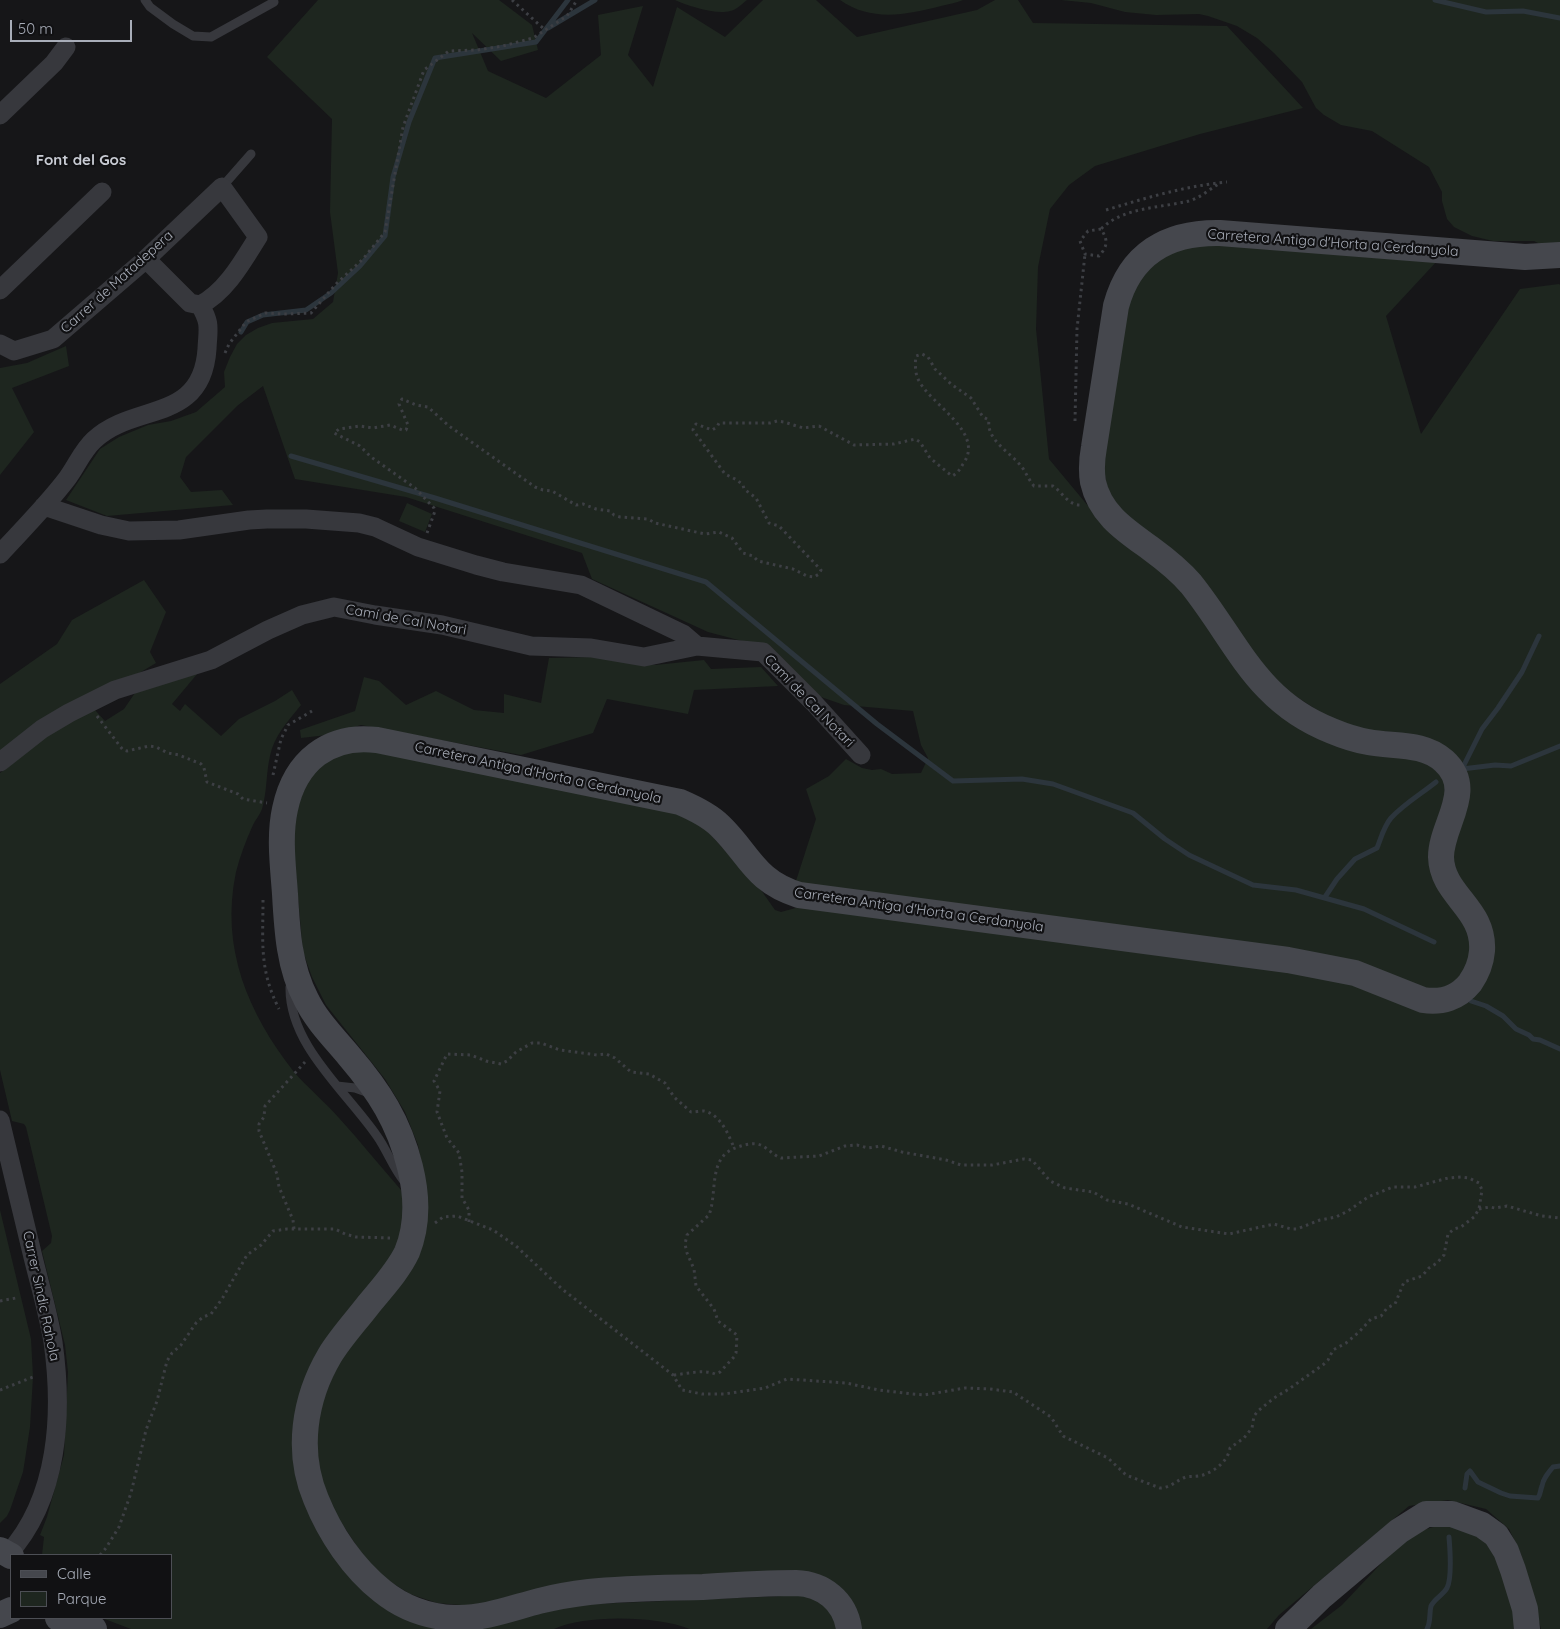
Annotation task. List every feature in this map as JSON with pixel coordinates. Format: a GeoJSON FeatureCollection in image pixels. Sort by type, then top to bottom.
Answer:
{"type":"FeatureCollection","features":[{"type":"Feature","properties":{"kind":"street"},"geometry":{"type":"LineString","coordinates":[[0,115],[54,63],[66,47]]}},
{"type":"Feature","properties":{"kind":"street"},"geometry":{"type":"LineString","coordinates":[[146,259],[190,302],[200,305],[208,302],[234,274],[258,238],[222,186]]}},
{"type":"Feature","properties":{"kind":"street","name":"Carrer de Matadepera"},"geometry":{"type":"LineString","coordinates":[[0,344],[14,351],[53,339],[146,259],[222,186]]}},
{"type":"Feature","properties":{"kind":"street"},"geometry":{"type":"LineString","coordinates":[[0,290],[102,192]]}},
{"type":"Feature","properties":{"kind":"street","name":"Carretera Antiga d'Horta a Cerdanyola"},"geometry":{"type":"LineString","coordinates":[[849,1629],[845,1614],[833,1596],[816,1585],[806,1583],[611,1590],[564,1596],[484,1615],[454,1618],[432,1615],[411,1608],[382,1592],[368,1579],[344,1550],[330,1529],[311,1486],[306,1460],[306,1422],[311,1398],[322,1369],[339,1342],[396,1270],[407,1251],[414,1228],[415,1194],[405,1149],[390,1110],[370,1081],[316,1017],[306,999],[294,967],[288,930],[282,849],[283,823],[288,796],[300,772],[318,752],[340,742],[365,738],[680,802],[693,807],[720,826],[764,878],[786,891],[799,895],[1288,960],[1355,973],[1423,1000],[1442,1001],[1456,995],[1468,984],[1478,968],[1482,947],[1482,938],[1477,922],[1448,882],[1443,870],[1442,846],[1456,802],[1458,789],[1456,778],[1443,761],[1424,750],[1368,742],[1331,730],[1299,714],[1268,690],[1252,672],[1203,599],[1180,571],[1124,529],[1107,513],[1096,492],[1092,469],[1116,306],[1125,279],[1143,257],[1154,248],[1174,239],[1196,234],[1220,233],[1525,257],[1560,255]]}},
{"type":"Feature","properties":{"kind":"street"},"geometry":{"type":"LineString","coordinates":[[0,554],[66,480],[87,448],[98,436],[116,425],[174,404],[187,395],[196,384],[205,367],[209,320],[200,305]]}},
{"type":"Feature","properties":{"kind":"street"},"geometry":{"type":"LineString","coordinates":[[44,506],[101,525],[129,531],[179,530],[258,520],[306,519],[359,523],[375,527],[418,547],[476,565],[503,572],[581,584],[683,634],[697,646]]}},
{"type":"Feature","properties":{"kind":"street","name":"Camí de Cal Notari"},"geometry":{"type":"LineString","coordinates":[[0,762],[42,729],[115,690],[211,660],[268,630],[309,613],[334,607],[442,625],[531,646],[590,648],[644,657],[697,646],[763,652],[814,703],[860,755]]}},
{"type":"Feature","properties":{"kind":"street","name":"Carrer Síndic Rahola"},"geometry":{"type":"LineString","coordinates":[[0,1120],[52,1339],[58,1395],[53,1451],[41,1501],[22,1538],[6,1553]]}},
{"type":"Feature","properties":{"kind":"street"},"geometry":{"type":"LineString","coordinates":[[1288,1629],[1322,1596],[1399,1530],[1426,1514],[1452,1514],[1482,1525],[1496,1535],[1506,1551],[1513,1570],[1525,1609],[1528,1629]]}},
{"type":"Feature","properties":{"kind":"street"},"geometry":{"type":"LineString","coordinates":[[63,1619],[86,1624]]}},
{"type":"Feature","properties":{"kind":"lane"},"geometry":{"type":"LineString","coordinates":[[145,0],[150,7],[193,36],[211,37],[274,2]]}},
{"type":"Feature","properties":{"kind":"lane"},"geometry":{"type":"LineString","coordinates":[[222,186],[251,154]]}},
{"type":"Feature","properties":{"kind":"lane"},"geometry":{"type":"LineString","coordinates":[[294,967],[290,988],[293,1012],[309,1050],[376,1135],[400,1177],[415,1194]]}},
{"type":"Feature","properties":{"kind":"lane"},"geometry":{"type":"LineString","coordinates":[[337,1086],[355,1088],[376,1095],[390,1110]]}},
{"type":"Feature","properties":{"kind":"path"},"geometry":{"type":"LineString","coordinates":[[512,0],[545,30]]}},
{"type":"Feature","properties":{"kind":"path"},"geometry":{"type":"LineString","coordinates":[[223,358],[230,344],[246,322],[265,313],[311,313],[386,232],[403,127],[424,70],[449,51],[477,50],[503,46],[533,38],[567,16],[577,0]]}},
{"type":"Feature","properties":{"kind":"path"},"geometry":{"type":"LineString","coordinates":[[1106,210],[1165,192],[1227,182]]}},
{"type":"Feature","properties":{"kind":"path"},"geometry":{"type":"LineString","coordinates":[[1075,426],[1077,329],[1085,254],[1080,241],[1088,231],[1101,229],[1108,222],[1135,211],[1192,200],[1220,183]]}},
{"type":"Feature","properties":{"kind":"path"},"geometry":{"type":"LineString","coordinates":[[1085,254],[1099,256],[1106,248],[1106,238],[1101,229]]}},
{"type":"Feature","properties":{"kind":"path"},"geometry":{"type":"LineString","coordinates":[[424,535],[435,515],[434,508],[415,488],[371,457],[360,446],[334,433],[339,429],[360,426],[373,428],[390,425],[406,430],[408,426],[399,404],[402,399],[416,406],[428,407],[449,426],[489,453],[515,474],[535,486],[552,492],[576,505],[583,504],[596,509],[610,511],[620,517],[648,519],[655,523],[705,534],[719,532],[732,538],[743,552],[753,556],[758,561],[793,569],[807,576],[814,577],[821,570],[779,526],[769,523],[756,498],[744,489],[743,485],[725,474],[716,459],[700,441],[693,430],[694,426],[696,424],[712,430],[717,428],[719,423],[770,424],[777,421],[804,428],[819,426],[854,445],[894,444],[915,439],[920,442],[930,458],[952,476],[956,474],[966,461],[970,450],[968,442],[956,421],[935,401],[917,378],[915,362],[918,354],[928,357],[935,369],[950,384],[971,398],[983,417],[990,420],[990,430],[998,443],[1022,467],[1034,486],[1053,486],[1076,506],[1083,504],[1085,501]]}},
{"type":"Feature","properties":{"kind":"path"},"geometry":{"type":"LineString","coordinates":[[88,703],[123,750],[127,751],[149,746],[179,755],[201,764],[204,768],[207,782],[238,794],[242,799],[269,803]]}},
{"type":"Feature","properties":{"kind":"path"},"geometry":{"type":"LineString","coordinates":[[469,1222],[469,1210],[462,1198],[462,1172],[458,1153],[447,1138],[437,1112],[440,1091],[434,1082],[447,1054],[471,1055],[501,1064],[506,1062],[516,1052],[532,1043],[541,1043],[560,1050],[598,1055],[606,1054],[615,1058],[631,1072],[650,1074],[665,1083],[674,1097],[691,1112],[704,1111],[714,1116],[728,1131],[734,1148]]}},
{"type":"Feature","properties":{"kind":"path"},"geometry":{"type":"LineString","coordinates":[[294,1229],[293,1220],[279,1187],[277,1174],[259,1131],[259,1124],[264,1117],[265,1106],[309,1058]]}},
{"type":"Feature","properties":{"kind":"path"},"geometry":{"type":"LineString","coordinates":[[101,1554],[119,1527],[128,1501],[146,1430],[163,1382],[163,1372],[167,1361],[196,1323],[210,1314],[222,1299],[247,1255],[261,1245],[273,1231],[335,1229],[356,1237],[395,1238],[404,1235],[414,1228],[430,1226],[443,1217],[456,1216],[469,1222],[481,1224],[516,1246],[562,1289],[674,1375],[682,1390],[702,1394],[724,1394],[765,1388],[788,1379],[846,1383],[878,1390],[924,1395],[965,1388],[1013,1392],[1051,1417],[1063,1436],[1108,1458],[1126,1475],[1160,1488],[1165,1488],[1187,1477],[1201,1476],[1211,1472],[1229,1454],[1230,1448],[1244,1438],[1252,1428],[1254,1416],[1258,1411],[1324,1364],[1333,1350],[1346,1344],[1372,1319],[1381,1316],[1387,1308],[1395,1304],[1404,1282],[1422,1276],[1429,1268],[1438,1263],[1444,1255],[1448,1234],[1454,1229],[1461,1228],[1474,1217],[1479,1209],[1482,1190],[1479,1183],[1469,1178],[1448,1178],[1415,1188],[1393,1187],[1368,1197],[1336,1217],[1320,1220],[1297,1229],[1274,1224],[1229,1234],[1182,1227],[1128,1204],[1108,1200],[1093,1192],[1065,1188],[1050,1181],[1032,1160],[1024,1159],[992,1165],[961,1165],[881,1146],[868,1148],[846,1146],[819,1156],[781,1158],[757,1144],[748,1144],[734,1148],[722,1157],[713,1184],[709,1215],[687,1235],[684,1244],[694,1270],[696,1286],[714,1309],[718,1321],[738,1336],[736,1353],[720,1372],[715,1374],[702,1372],[674,1375]]}},
{"type":"Feature","properties":{"kind":"path"},"geometry":{"type":"LineString","coordinates":[[1479,1209],[1507,1206],[1542,1216],[1560,1218]]}},
{"type":"Feature","properties":{"kind":"path"},"geometry":{"type":"LineString","coordinates":[[0,1301],[16,1298]]}},
{"type":"Feature","properties":{"kind":"path"},"geometry":{"type":"LineString","coordinates":[[0,1390],[33,1378]]}},
{"type":"Feature","properties":{"kind":"green space"},"geometry":{"type":"Polygon","coordinates":[[[318,0],[499,0],[532,25],[538,50],[501,61],[472,33],[488,71],[546,98],[601,55],[598,15],[643,6],[628,55],[653,87],[677,7],[725,37],[763,0],[816,0],[857,37],[977,10],[995,0],[1018,0],[1033,23],[1227,26],[1303,108],[1200,134],[1095,166],[1069,185],[1050,209],[1038,267],[1036,329],[1049,459],[1099,519],[1178,586],[1253,687],[1425,759],[1447,783],[1442,817],[1475,943],[1462,977],[1438,991],[795,884],[816,819],[806,789],[829,776],[846,759],[862,768],[881,769],[892,774],[921,773],[928,758],[921,745],[913,711],[844,705],[821,697],[765,647],[708,632],[592,579],[582,553],[406,497],[295,479],[263,386],[237,406],[186,457],[180,477],[191,492],[222,490],[233,505],[107,516],[66,500],[100,449],[119,437],[148,425],[171,421],[196,412],[225,387],[224,372],[230,357],[237,344],[246,335],[272,323],[313,319],[333,302],[338,273],[330,212],[332,119],[267,57],[318,0]]]}},
{"type":"Feature","properties":{"kind":"green space"},"geometry":{"type":"Polygon","coordinates":[[[675,0],[747,0],[739,7],[730,11],[717,12],[687,5],[675,0]]]}},
{"type":"Feature","properties":{"kind":"green space"},"geometry":{"type":"Polygon","coordinates":[[[840,0],[963,0],[915,12],[889,15],[864,11],[840,0]]]}},
{"type":"Feature","properties":{"kind":"green space"},"geometry":{"type":"Polygon","coordinates":[[[1061,0],[1560,0],[1560,266],[1542,245],[1534,241],[1493,241],[1472,236],[1454,227],[1447,219],[1442,201],[1442,192],[1429,167],[1372,131],[1341,125],[1324,115],[1316,108],[1302,82],[1274,53],[1257,38],[1237,26],[1199,14],[1156,15],[1125,12],[1091,3],[1061,0]]]}},
{"type":"Feature","properties":{"kind":"green space"},"geometry":{"type":"Polygon","coordinates":[[[1203,242],[1438,260],[1386,316],[1421,434],[1520,289],[1560,285],[1560,1629],[1541,1629],[1521,1554],[1509,1529],[1486,1509],[1448,1500],[1409,1506],[1279,1615],[1267,1629],[860,1629],[836,1586],[472,1606],[437,1603],[410,1594],[386,1579],[364,1557],[335,1513],[321,1478],[316,1443],[320,1408],[339,1361],[407,1273],[425,1183],[418,1145],[405,1112],[385,1079],[326,1005],[312,977],[303,952],[293,844],[296,809],[311,775],[329,758],[364,748],[664,807],[700,823],[761,890],[775,910],[781,912],[803,906],[1337,979],[1409,1004],[1481,986],[1453,853],[1469,787],[1363,731],[1328,717],[1283,688],[1121,511],[1108,490],[1103,468],[1126,309],[1139,279],[1165,254],[1203,242]]]}},
{"type":"Feature","properties":{"kind":"green space"},"geometry":{"type":"Polygon","coordinates":[[[66,346],[69,366],[12,388],[34,432],[0,475],[0,368],[27,363],[66,346]]]}},
{"type":"Feature","properties":{"kind":"green space"},"geometry":{"type":"Polygon","coordinates":[[[407,503],[432,514],[425,532],[399,521],[407,503]]]}},
{"type":"Feature","properties":{"kind":"green space"},"geometry":{"type":"Polygon","coordinates":[[[144,580],[166,612],[150,652],[156,663],[0,756],[0,684],[57,644],[72,620],[144,580]]]}},
{"type":"Feature","properties":{"kind":"green space"},"geometry":{"type":"Polygon","coordinates":[[[593,657],[655,665],[704,660],[711,669],[761,667],[778,686],[694,690],[688,714],[607,699],[593,733],[521,755],[361,725],[327,735],[301,738],[300,730],[355,711],[364,677],[379,681],[406,705],[436,691],[474,710],[504,713],[504,694],[541,703],[549,658],[593,657]]]}},
{"type":"Feature","properties":{"kind":"green space"},"geometry":{"type":"Polygon","coordinates":[[[203,667],[172,704],[180,711],[185,704],[221,736],[239,719],[292,690],[301,705],[282,729],[272,749],[262,809],[248,836],[236,872],[232,900],[232,927],[235,953],[251,1003],[263,1027],[278,1050],[294,1072],[339,1118],[401,1190],[404,1201],[400,1246],[336,1333],[301,1478],[403,1612],[807,1595],[828,1606],[838,1629],[690,1629],[660,1621],[603,1619],[568,1624],[554,1629],[131,1629],[105,1619],[172,1619],[172,1554],[42,1554],[44,1537],[40,1535],[47,1517],[64,1455],[68,1372],[65,1345],[42,1251],[51,1243],[52,1236],[26,1127],[24,1124],[12,1121],[0,1070],[0,773],[56,729],[94,709],[105,721],[124,709],[139,687],[203,667]]]}},
{"type":"Feature","properties":{"kind":"green space"},"geometry":{"type":"Polygon","coordinates":[[[0,1210],[31,1339],[33,1377],[30,1427],[23,1472],[10,1510],[0,1523],[0,1210]]]}},
{"type":"Feature","properties":{"kind":"green space"},"geometry":{"type":"Polygon","coordinates":[[[1447,1523],[1484,1539],[1503,1567],[1518,1629],[1311,1629],[1342,1605],[1409,1534],[1447,1523]]]}},
{"type":"Feature","properties":{"kind":"waterway"},"geometry":{"type":"LineString","coordinates":[[241,332],[247,322],[263,315],[306,310],[331,293],[360,266],[385,236],[393,177],[409,122],[435,58],[536,42],[568,0]]}},
{"type":"Feature","properties":{"kind":"waterway"},"geometry":{"type":"LineString","coordinates":[[548,28],[595,0]]}},
{"type":"Feature","properties":{"kind":"waterway"},"geometry":{"type":"LineString","coordinates":[[1435,0],[1486,12],[1523,11],[1560,18]]}},
{"type":"Feature","properties":{"kind":"waterway"},"geometry":{"type":"LineString","coordinates":[[291,456],[435,498],[706,582],[877,724],[953,781],[1022,779],[1053,784],[1133,813],[1165,839],[1189,855],[1253,885],[1296,890],[1364,909],[1434,942]]}},
{"type":"Feature","properties":{"kind":"waterway"},"geometry":{"type":"LineString","coordinates":[[1462,769],[1482,729],[1522,672],[1539,636]]}},
{"type":"Feature","properties":{"kind":"waterway"},"geometry":{"type":"LineString","coordinates":[[1462,769],[1495,765],[1511,766],[1560,746]]}},
{"type":"Feature","properties":{"kind":"waterway"},"geometry":{"type":"LineString","coordinates":[[1325,897],[1337,879],[1355,859],[1377,848],[1391,818],[1436,782]]}},
{"type":"Feature","properties":{"kind":"waterway"},"geometry":{"type":"LineString","coordinates":[[1471,1001],[1486,1006],[1503,1016],[1516,1029],[1533,1039],[1560,1049]]}},
{"type":"Feature","properties":{"kind":"waterway"},"geometry":{"type":"LineString","coordinates":[[1465,1488],[1467,1474],[1470,1471],[1478,1482],[1501,1493],[1510,1496],[1538,1498],[1543,1481],[1553,1467],[1560,1466]]}},
{"type":"Feature","properties":{"kind":"waterway"},"geometry":{"type":"LineString","coordinates":[[1427,1629],[1431,1606],[1447,1588],[1449,1583],[1449,1537]]}},
{"type":"Feature","properties":{"kind":"district","name":"Font del Gos"},"geometry":{"type":"Point","coordinates":[81,160]}}]}
